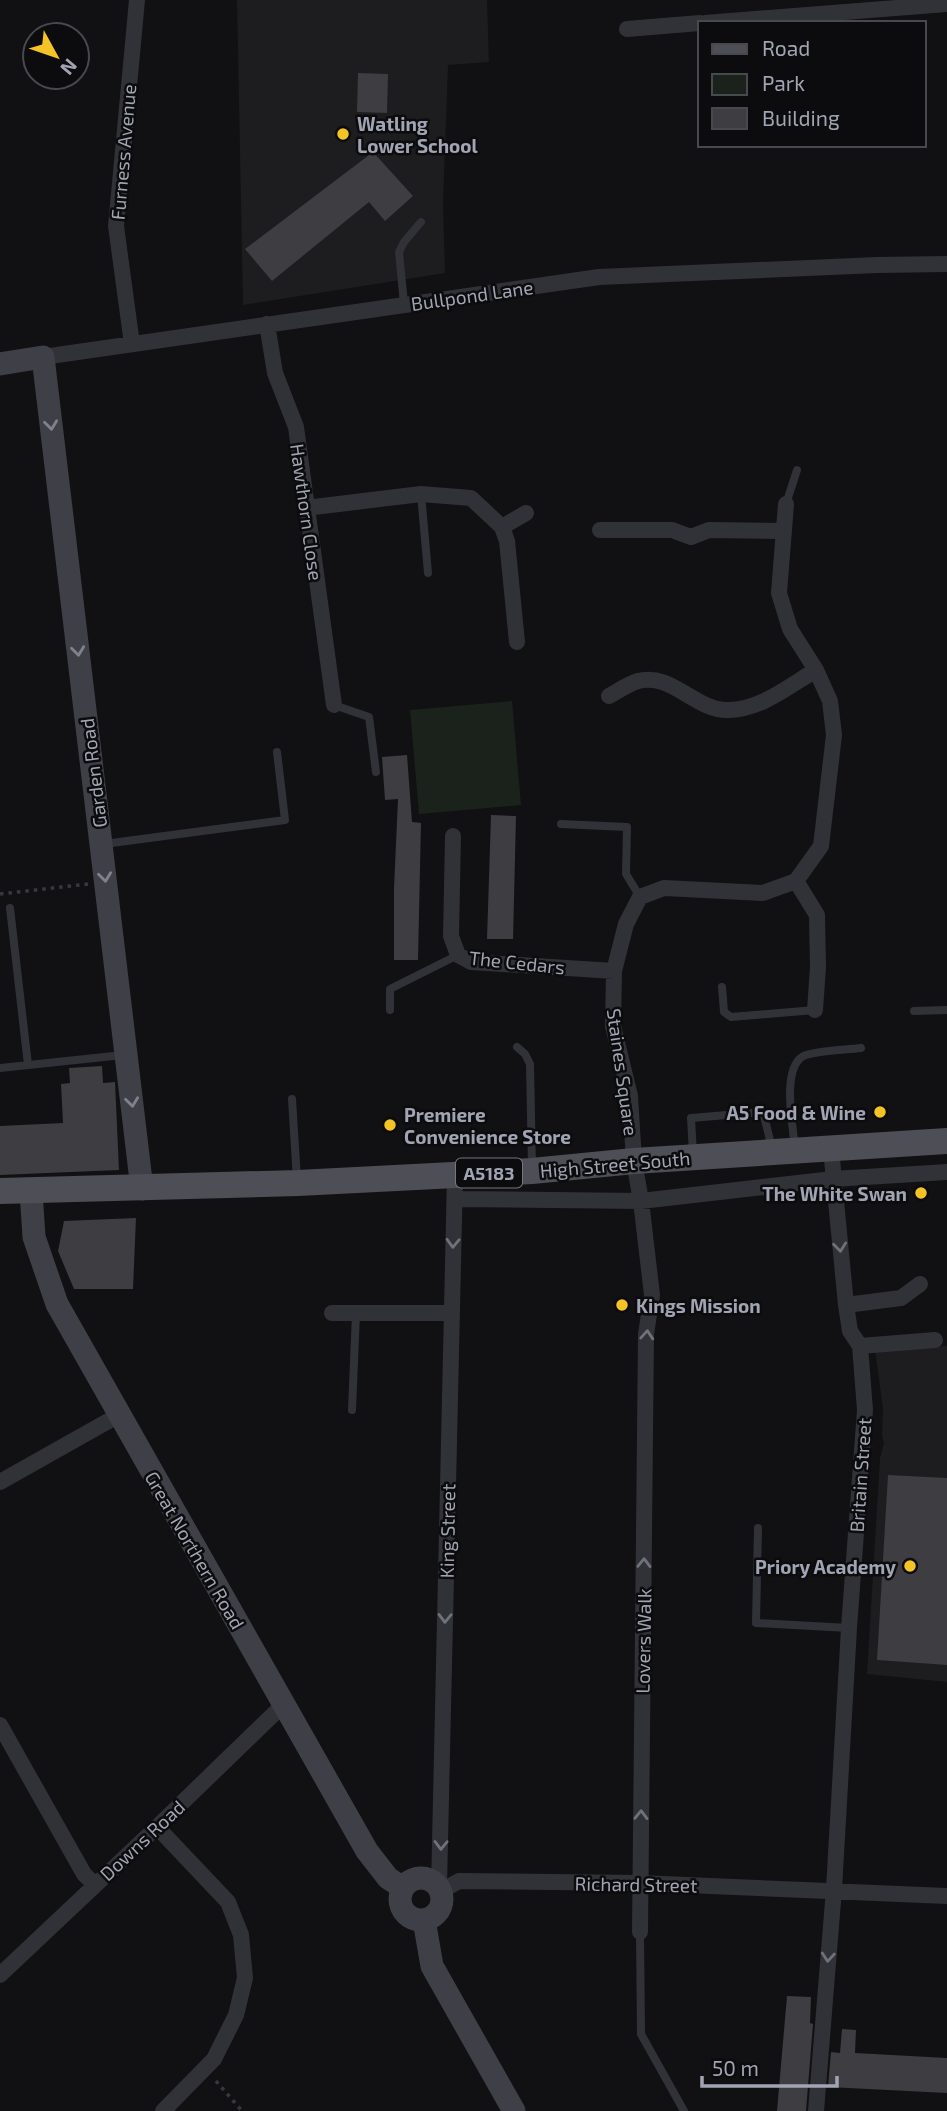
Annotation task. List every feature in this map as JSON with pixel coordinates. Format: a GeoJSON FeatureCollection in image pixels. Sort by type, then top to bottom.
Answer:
{"type":"FeatureCollection","features":[{"type":"Feature","properties":{"kind":"main road","name":"High Street South"},"geometry":{"type":"LineString","coordinates":[[31,1191],[298,1183],[455,1187],[532,1171],[634,1161],[947,1141]]}},
{"type":"Feature","properties":{"kind":"main road","name":"A5183"},"geometry":{"type":"LineString","coordinates":[[0,1191],[31,1191]]}},
{"type":"Feature","properties":{"kind":"street","name":"Furness Avenue"},"geometry":{"type":"LineString","coordinates":[[132,344],[116,226],[137,0]]}},
{"type":"Feature","properties":{"kind":"street"},"geometry":{"type":"LineString","coordinates":[[724,21],[924,2],[947,4]]}},
{"type":"Feature","properties":{"kind":"street"},"geometry":{"type":"LineString","coordinates":[[627,29],[698,23]]}},
{"type":"Feature","properties":{"kind":"street","name":"Bullpond Lane"},"geometry":{"type":"LineString","coordinates":[[0,364],[599,277],[947,264]]}},
{"type":"Feature","properties":{"kind":"street","name":"Hawthorn Close"},"geometry":{"type":"LineString","coordinates":[[267,324],[275,373],[296,427],[334,705]]}},
{"type":"Feature","properties":{"kind":"street","name":"Garden Road"},"geometry":{"type":"LineString","coordinates":[[43,357],[142,1189]]}},
{"type":"Feature","properties":{"kind":"street"},"geometry":{"type":"LineString","coordinates":[[306,508],[421,494],[471,498],[502,527],[507,541],[517,642]]}},
{"type":"Feature","properties":{"kind":"street"},"geometry":{"type":"LineString","coordinates":[[640,897],[664,888],[763,893],[796,881],[821,846],[834,735],[830,701],[816,670],[790,629],[779,593],[786,504]]}},
{"type":"Feature","properties":{"kind":"street"},"geometry":{"type":"LineString","coordinates":[[502,527],[526,513]]}},
{"type":"Feature","properties":{"kind":"street"},"geometry":{"type":"LineString","coordinates":[[600,530],[672,530],[691,537],[709,530],[783,531]]}},
{"type":"Feature","properties":{"kind":"street"},"geometry":{"type":"LineString","coordinates":[[609,696],[640,681],[666,682],[698,702],[727,711],[755,706],[816,670]]}},
{"type":"Feature","properties":{"kind":"street","name":"The Cedars"},"geometry":{"type":"LineString","coordinates":[[453,836],[451,936],[458,955],[471,962],[614,971]]}},
{"type":"Feature","properties":{"kind":"street"},"geometry":{"type":"LineString","coordinates":[[796,881],[817,915],[815,1010]]}},
{"type":"Feature","properties":{"kind":"street","name":"Staines Square"},"geometry":{"type":"LineString","coordinates":[[634,1161],[630,1096],[613,1026],[614,971],[626,925],[640,897]]}},
{"type":"Feature","properties":{"kind":"street","name":"Britain Street"},"geometry":{"type":"LineString","coordinates":[[816,2111],[834,1889],[865,1410],[860,1346],[850,1331],[846,1305],[831,1149]]}},
{"type":"Feature","properties":{"kind":"street","name":"Lovers Walk"},"geometry":{"type":"LineString","coordinates":[[634,1161],[652,1295],[646,1334],[640,1932]]}},
{"type":"Feature","properties":{"kind":"street"},"geometry":{"type":"LineString","coordinates":[[455,1187],[641,1201],[833,1180],[947,1172]]}},
{"type":"Feature","properties":{"kind":"street","name":"King Street"},"geometry":{"type":"LineString","coordinates":[[440,1889],[455,1187]]}},
{"type":"Feature","properties":{"kind":"street","name":"Great Northern Road"},"geometry":{"type":"LineString","coordinates":[[31,1191],[34,1237],[57,1304],[367,1851],[388,1878],[403,1888],[400,1900],[405,1912],[424,1920]]}},
{"type":"Feature","properties":{"kind":"street"},"geometry":{"type":"LineString","coordinates":[[846,1305],[901,1298],[920,1284]]}},
{"type":"Feature","properties":{"kind":"street"},"geometry":{"type":"LineString","coordinates":[[332,1313],[451,1313]]}},
{"type":"Feature","properties":{"kind":"street"},"geometry":{"type":"LineString","coordinates":[[860,1346],[935,1340]]}},
{"type":"Feature","properties":{"kind":"street"},"geometry":{"type":"LineString","coordinates":[[0,1482],[119,1415]]}},
{"type":"Feature","properties":{"kind":"street","name":"Downs Road"},"geometry":{"type":"LineString","coordinates":[[0,1975],[158,1828],[284,1704]]}},
{"type":"Feature","properties":{"kind":"street"},"geometry":{"type":"LineString","coordinates":[[0,1726],[84,1874],[95,1885]]}},
{"type":"Feature","properties":{"kind":"street"},"geometry":{"type":"LineString","coordinates":[[158,1828],[228,1902],[241,1935],[245,1978],[236,2015],[214,2059],[163,2111]]}},
{"type":"Feature","properties":{"kind":"street"},"geometry":{"type":"LineString","coordinates":[[403,1888],[408,1882],[421,1877],[434,1882],[440,1889],[442,1903],[439,1911],[424,1920],[432,1966],[514,2111]]}},
{"type":"Feature","properties":{"kind":"street","name":"Richard Street"},"geometry":{"type":"LineString","coordinates":[[440,1889],[456,1881],[640,1883],[834,1889],[947,1896]]}},
{"type":"Feature","properties":{"kind":"lane"},"geometry":{"type":"LineString","coordinates":[[404,304],[399,252],[421,222]]}},
{"type":"Feature","properties":{"kind":"lane"},"geometry":{"type":"LineString","coordinates":[[786,504],[797,470]]}},
{"type":"Feature","properties":{"kind":"lane"},"geometry":{"type":"LineString","coordinates":[[421,494],[428,573]]}},
{"type":"Feature","properties":{"kind":"lane"},"geometry":{"type":"LineString","coordinates":[[334,705],[369,717],[376,772]]}},
{"type":"Feature","properties":{"kind":"lane"},"geometry":{"type":"LineString","coordinates":[[102,845],[285,820],[277,752]]}},
{"type":"Feature","properties":{"kind":"lane"},"geometry":{"type":"LineString","coordinates":[[561,824],[627,827],[626,874],[640,897]]}},
{"type":"Feature","properties":{"kind":"lane"},"geometry":{"type":"LineString","coordinates":[[10,908],[28,1065]]}},
{"type":"Feature","properties":{"kind":"lane"},"geometry":{"type":"LineString","coordinates":[[390,1010],[390,989],[458,955]]}},
{"type":"Feature","properties":{"kind":"lane"},"geometry":{"type":"LineString","coordinates":[[722,987],[724,1012],[731,1017],[815,1010]]}},
{"type":"Feature","properties":{"kind":"lane"},"geometry":{"type":"LineString","coordinates":[[914,1011],[947,1010]]}},
{"type":"Feature","properties":{"kind":"lane"},"geometry":{"type":"LineString","coordinates":[[517,1047],[525,1054],[530,1064],[532,1171]]}},
{"type":"Feature","properties":{"kind":"lane"},"geometry":{"type":"LineString","coordinates":[[784,1152],[793,1067],[805,1055],[861,1048]]}},
{"type":"Feature","properties":{"kind":"lane"},"geometry":{"type":"LineString","coordinates":[[0,1068],[126,1055]]}},
{"type":"Feature","properties":{"kind":"lane"},"geometry":{"type":"LineString","coordinates":[[292,1099],[298,1183]]}},
{"type":"Feature","properties":{"kind":"lane"},"geometry":{"type":"LineString","coordinates":[[693,1157],[691,1118],[763,1112],[784,1152]]}},
{"type":"Feature","properties":{"kind":"lane"},"geometry":{"type":"LineString","coordinates":[[352,1410],[356,1313]]}},
{"type":"Feature","properties":{"kind":"lane"},"geometry":{"type":"LineString","coordinates":[[758,1528],[756,1623],[849,1628]]}},
{"type":"Feature","properties":{"kind":"lane","name":"Lovers Walk"},"geometry":{"type":"LineString","coordinates":[[640,1932],[640,2034],[684,2111]]}},
{"type":"Feature","properties":{"kind":"path"},"geometry":{"type":"LineString","coordinates":[[0,894],[94,884]]}},
{"type":"Feature","properties":{"kind":"path"},"geometry":{"type":"LineString","coordinates":[[205,2069],[242,2111]]}},
{"type":"Feature","properties":{"kind":"shaded area","name":"Watling Lower School"},"geometry":{"type":"Polygon","coordinates":[[[237,0],[487,0],[489,62],[448,65],[443,204],[445,273],[243,305],[237,0]]]}},
{"type":"Feature","properties":{"kind":"shaded area","name":"Priory Academy"},"geometry":{"type":"Polygon","coordinates":[[[947,1346],[947,1682],[867,1674],[880,1458],[884,1443],[883,1409],[875,1349],[947,1346]]]}},
{"type":"Feature","properties":{"kind":"green space"},"geometry":{"type":"Polygon","coordinates":[[[512,701],[521,805],[419,814],[410,710],[512,701]]]}},
{"type":"Feature","properties":{"kind":"building"},"geometry":{"type":"Polygon","coordinates":[[[358,73],[388,74],[387,113],[357,112],[358,73]]]}},
{"type":"Feature","properties":{"kind":"building"},"geometry":{"type":"Polygon","coordinates":[[[373,152],[413,196],[385,221],[369,202],[272,281],[245,249],[373,152]]]}},
{"type":"Feature","properties":{"kind":"building"},"geometry":{"type":"Polygon","coordinates":[[[407,755],[412,822],[421,823],[418,960],[394,960],[398,799],[385,800],[382,757],[407,755]]]}},
{"type":"Feature","properties":{"kind":"building"},"geometry":{"type":"Polygon","coordinates":[[[491,815],[516,816],[513,939],[487,939],[491,815]]]}},
{"type":"Feature","properties":{"kind":"building"},"geometry":{"type":"Polygon","coordinates":[[[102,1066],[103,1083],[115,1082],[119,1170],[0,1175],[0,1126],[63,1123],[61,1084],[70,1083],[69,1068],[102,1066]]]}},
{"type":"Feature","properties":{"kind":"building"},"geometry":{"type":"Polygon","coordinates":[[[136,1218],[133,1289],[74,1289],[58,1251],[64,1221],[136,1218]]]}},
{"type":"Feature","properties":{"kind":"building"},"geometry":{"type":"Polygon","coordinates":[[[888,1475],[947,1478],[947,1665],[877,1660],[888,1475]]]}},
{"type":"Feature","properties":{"kind":"building"},"geometry":{"type":"Polygon","coordinates":[[[787,1996],[811,1997],[810,2023],[813,2024],[806,2111],[777,2111],[787,1996]]]}},
{"type":"Feature","properties":{"kind":"building"},"geometry":{"type":"Polygon","coordinates":[[[842,2029],[856,2030],[855,2053],[947,2058],[947,2093],[828,2087],[831,2052],[840,2053],[842,2029]]]}},
{"type":"Feature","properties":{"kind":"place","name":"Watling Lower School"},"geometry":{"type":"Point","coordinates":[343,134]}},
{"type":"Feature","properties":{"kind":"place","name":"A5 Food & Wine"},"geometry":{"type":"Point","coordinates":[880,1112]}},
{"type":"Feature","properties":{"kind":"place","name":"Premiere Convenience Store"},"geometry":{"type":"Point","coordinates":[390,1125]}},
{"type":"Feature","properties":{"kind":"place","name":"The White Swan"},"geometry":{"type":"Point","coordinates":[921,1193]}},
{"type":"Feature","properties":{"kind":"place","name":"Kings Mission"},"geometry":{"type":"Point","coordinates":[622,1305]}},
{"type":"Feature","properties":{"kind":"place","name":"Priory Academy"},"geometry":{"type":"Point","coordinates":[910,1566]}}]}
